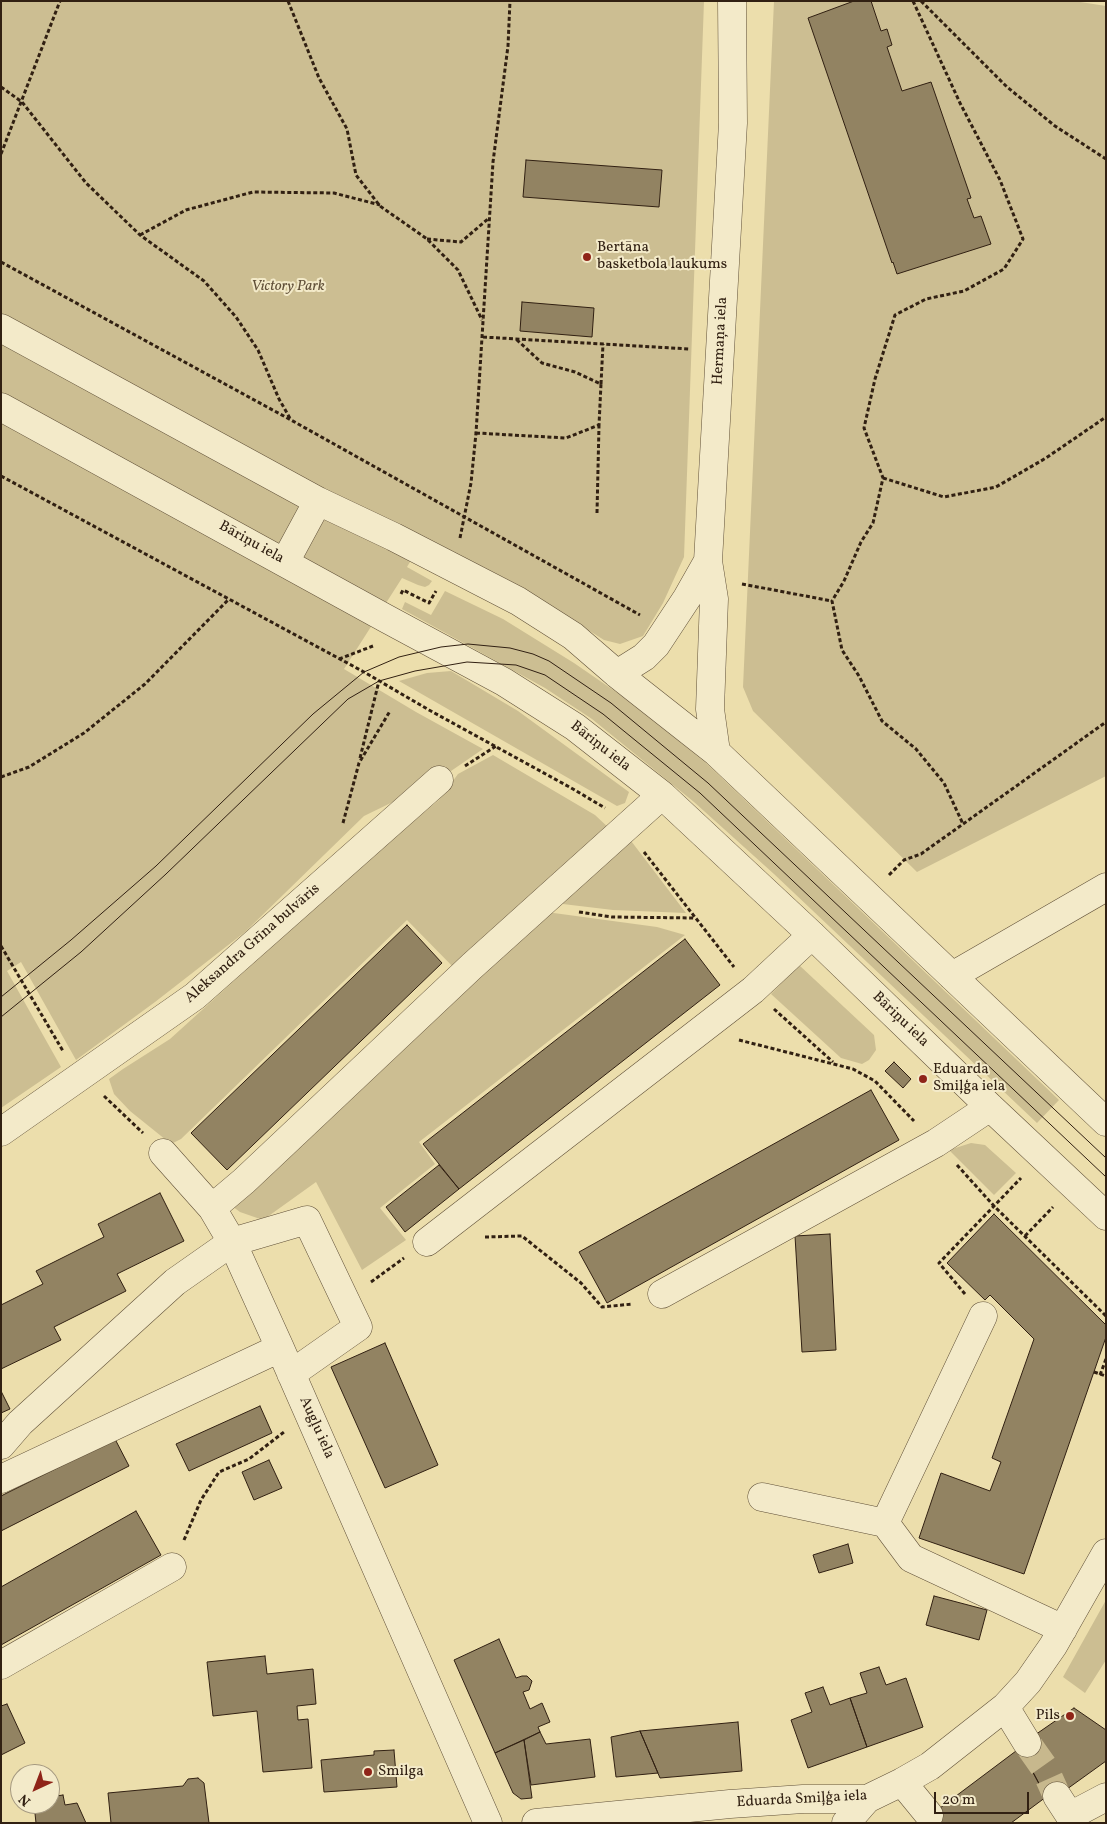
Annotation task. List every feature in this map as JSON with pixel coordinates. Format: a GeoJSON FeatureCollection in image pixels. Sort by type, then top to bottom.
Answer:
{"type":"FeatureCollection","features":[{"type":"Feature","properties":{"kind":"street","name":"Hermaņa iela"},"geometry":{"type":"LineString","coordinates":[[716,752],[710,709],[714,599],[710,570],[733,123],[732,1]]}},
{"type":"Feature","properties":{"kind":"street"},"geometry":{"type":"LineString","coordinates":[[1,328],[318,501],[394,536],[518,601],[572,636],[716,752],[1106,1122]]}},
{"type":"Feature","properties":{"kind":"street","name":"Bāriņu iela"},"geometry":{"type":"LineString","coordinates":[[1,406],[504,682],[575,726],[662,795],[812,935],[1106,1216]]}},
{"type":"Feature","properties":{"kind":"street"},"geometry":{"type":"LineString","coordinates":[[285,562],[318,501]]}},
{"type":"Feature","properties":{"kind":"street","name":"Hermaņa iela"},"geometry":{"type":"LineString","coordinates":[[617,674],[644,657],[656,646],[710,570]]}},
{"type":"Feature","properties":{"kind":"street","name":"Aleksandra Grīna bulvāris"},"geometry":{"type":"LineString","coordinates":[[1,1132],[195,996],[438,780]]}},
{"type":"Feature","properties":{"kind":"street"},"geometry":{"type":"LineString","coordinates":[[212,1208],[244,1181],[465,973],[662,795]]}},
{"type":"Feature","properties":{"kind":"street"},"geometry":{"type":"LineString","coordinates":[[952,976],[1106,887]]}},
{"type":"Feature","properties":{"kind":"street"},"geometry":{"type":"LineString","coordinates":[[427,1242],[753,990],[812,935]]}},
{"type":"Feature","properties":{"kind":"street"},"geometry":{"type":"LineString","coordinates":[[662,1294],[936,1143],[990,1107]]}},
{"type":"Feature","properties":{"kind":"street","name":"Augļu iela"},"geometry":{"type":"LineString","coordinates":[[163,1153],[212,1208],[232,1242],[488,1823]]}},
{"type":"Feature","properties":{"kind":"street"},"geometry":{"type":"LineString","coordinates":[[1,1445],[20,1424],[176,1282],[232,1242],[307,1220],[358,1327],[291,1374]]}},
{"type":"Feature","properties":{"kind":"street"},"geometry":{"type":"LineString","coordinates":[[885,1524],[983,1316]]}},
{"type":"Feature","properties":{"kind":"street"},"geometry":{"type":"LineString","coordinates":[[1,1479],[280,1348]]}},
{"type":"Feature","properties":{"kind":"street"},"geometry":{"type":"LineString","coordinates":[[762,1497],[885,1524],[911,1558],[1063,1629]]}},
{"type":"Feature","properties":{"kind":"street","name":"Eduarda Smiļģa iela"},"geometry":{"type":"LineString","coordinates":[[536,1823],[785,1800],[866,1799],[902,1782],[930,1766],[1005,1707],[1028,1682],[1053,1646],[1106,1552]]}},
{"type":"Feature","properties":{"kind":"street"},"geometry":{"type":"LineString","coordinates":[[1,1665],[172,1567]]}},
{"type":"Feature","properties":{"kind":"street"},"geometry":{"type":"LineString","coordinates":[[1005,1707],[1027,1743]]}},
{"type":"Feature","properties":{"kind":"street"},"geometry":{"type":"LineString","coordinates":[[902,1782],[929,1815]]}},
{"type":"Feature","properties":{"kind":"street"},"geometry":{"type":"LineString","coordinates":[[1057,1796],[1070,1816],[1106,1797]]}},
{"type":"Feature","properties":{"kind":"street"},"geometry":{"type":"LineString","coordinates":[[846,1823],[866,1799]]}},
{"type":"Feature","properties":{"kind":"path"},"geometry":{"type":"LineString","coordinates":[[1,154],[60,1]]}},
{"type":"Feature","properties":{"kind":"path"},"geometry":{"type":"LineString","coordinates":[[288,1],[319,78],[347,129],[356,175],[380,206],[427,239],[458,270],[482,321]]}},
{"type":"Feature","properties":{"kind":"path"},"geometry":{"type":"LineString","coordinates":[[465,518],[476,433],[493,162],[508,46],[510,1]]}},
{"type":"Feature","properties":{"kind":"path"},"geometry":{"type":"LineString","coordinates":[[913,1],[960,103],[1000,180],[1023,239],[1004,269],[964,291],[926,299],[895,315],[875,379],[864,428],[883,478],[873,523],[861,542],[844,581],[832,601],[842,650],[859,676],[882,721],[916,749],[944,783],[962,824]]}},
{"type":"Feature","properties":{"kind":"path"},"geometry":{"type":"LineString","coordinates":[[922,1],[1007,87],[1055,126],[1106,158]]}},
{"type":"Feature","properties":{"kind":"path"},"geometry":{"type":"LineString","coordinates":[[1,87],[22,102],[86,183],[140,235],[204,282],[236,317],[258,350],[279,399],[291,420]]}},
{"type":"Feature","properties":{"kind":"path"},"geometry":{"type":"LineString","coordinates":[[140,235],[186,210],[253,192],[334,194],[380,206]]}},
{"type":"Feature","properties":{"kind":"path"},"geometry":{"type":"LineString","coordinates":[[427,239],[461,242],[489,218]]}},
{"type":"Feature","properties":{"kind":"path"},"geometry":{"type":"LineString","coordinates":[[1,262],[622,603],[665,631]]}},
{"type":"Feature","properties":{"kind":"path"},"geometry":{"type":"LineString","coordinates":[[483,337],[720,351]]}},
{"type":"Feature","properties":{"kind":"path"},"geometry":{"type":"LineString","coordinates":[[516,339],[542,363],[575,372],[601,384]]}},
{"type":"Feature","properties":{"kind":"path"},"geometry":{"type":"LineString","coordinates":[[597,513],[603,344]]}},
{"type":"Feature","properties":{"kind":"path"},"geometry":{"type":"LineString","coordinates":[[883,478],[944,497],[996,487],[1046,458],[1106,417]]}},
{"type":"Feature","properties":{"kind":"path"},"geometry":{"type":"LineString","coordinates":[[476,433],[566,438],[599,425]]}},
{"type":"Feature","properties":{"kind":"path"},"geometry":{"type":"LineString","coordinates":[[1,476],[379,681],[604,807],[625,827],[753,990],[833,1062]]}},
{"type":"Feature","properties":{"kind":"path"},"geometry":{"type":"LineString","coordinates":[[710,570],[832,601]]}},
{"type":"Feature","properties":{"kind":"path"},"geometry":{"type":"LineString","coordinates":[[1,777],[29,767],[84,734],[145,684],[228,600]]}},
{"type":"Feature","properties":{"kind":"path"},"geometry":{"type":"LineString","coordinates":[[338,869],[344,817],[379,681]]}},
{"type":"Feature","properties":{"kind":"path"},"geometry":{"type":"LineString","coordinates":[[359,763],[390,711]]}},
{"type":"Feature","properties":{"kind":"path"},"geometry":{"type":"LineString","coordinates":[[868,897],[904,860],[921,854],[1106,722]]}},
{"type":"Feature","properties":{"kind":"path"},"geometry":{"type":"LineString","coordinates":[[438,780],[449,776],[496,746]]}},
{"type":"Feature","properties":{"kind":"path"},"geometry":{"type":"LineString","coordinates":[[539,906],[612,917],[695,918]]}},
{"type":"Feature","properties":{"kind":"path"},"geometry":{"type":"LineString","coordinates":[[1,946],[68,1060],[163,1153]]}},
{"type":"Feature","properties":{"kind":"path"},"geometry":{"type":"LineString","coordinates":[[983,1316],[939,1263],[1042,1156]]}},
{"type":"Feature","properties":{"kind":"path"},"geometry":{"type":"LineString","coordinates":[[1025,1236],[1057,1202]]}},
{"type":"Feature","properties":{"kind":"path"},"geometry":{"type":"LineString","coordinates":[[484,1237],[522,1236],[581,1283],[602,1307],[628,1305],[662,1294]]}},
{"type":"Feature","properties":{"kind":"path"},"geometry":{"type":"LineString","coordinates":[[346,1300],[427,1242]]}},
{"type":"Feature","properties":{"kind":"path"},"geometry":{"type":"LineString","coordinates":[[1100,1375],[1106,1360]]}},
{"type":"Feature","properties":{"kind":"path"},"geometry":{"type":"LineString","coordinates":[[1094,1372],[1106,1376]]}},
{"type":"Feature","properties":{"kind":"path"},"geometry":{"type":"LineString","coordinates":[[172,1567],[201,1500],[219,1472],[250,1459],[280,1436],[306,1407]]}},
{"type":"Feature","properties":{"kind":"green space","name":"Victory Park"},"geometry":{"type":"Polygon","coordinates":[[[1,1],[704,1],[684,557],[663,603],[643,636],[620,644],[604,640],[509,580],[424,538],[407,567],[432,581],[425,587],[402,578],[344,669],[483,749],[451,771],[432,769],[399,799],[364,816],[245,932],[76,1060],[21,962],[7,971],[61,1067],[1,1108],[1,1]]]}},
{"type":"Feature","properties":{"kind":"green space"},"geometry":{"type":"Polygon","coordinates":[[[774,1],[1074,1],[1106,6],[1106,776],[917,872],[753,711],[743,687],[774,1]]]}},
{"type":"Feature","properties":{"kind":"green space"},"geometry":{"type":"Polygon","coordinates":[[[445,591],[503,619],[574,663],[635,705],[707,764],[1059,1100],[1037,1123],[774,874],[694,802],[592,719],[545,688],[402,609],[405,602],[431,615],[445,591]]]}},
{"type":"Feature","properties":{"kind":"green space"},"geometry":{"type":"Polygon","coordinates":[[[451,671],[518,711],[629,792],[625,803],[617,806],[399,681],[427,673],[451,671]]]}},
{"type":"Feature","properties":{"kind":"green space"},"geometry":{"type":"Polygon","coordinates":[[[493,755],[595,815],[611,830],[458,972],[407,920],[181,1139],[171,1144],[130,1111],[114,1094],[109,1079],[170,1039],[370,858],[439,800],[458,774],[493,755]]]}},
{"type":"Feature","properties":{"kind":"green space"},"geometry":{"type":"Polygon","coordinates":[[[625,833],[686,913],[613,910],[546,902],[625,833]]]}},
{"type":"Feature","properties":{"kind":"green space"},"geometry":{"type":"Polygon","coordinates":[[[539,911],[657,927],[685,935],[419,1142],[435,1164],[380,1208],[406,1240],[362,1270],[316,1182],[263,1220],[240,1212],[228,1203],[539,911]]]}},
{"type":"Feature","properties":{"kind":"green space"},"geometry":{"type":"Polygon","coordinates":[[[799,965],[874,1035],[876,1050],[869,1060],[862,1064],[841,1058],[771,994],[799,965]]]}},
{"type":"Feature","properties":{"kind":"green space"},"geometry":{"type":"Polygon","coordinates":[[[971,1143],[985,1145],[1016,1173],[994,1195],[949,1150],[971,1143]]]}},
{"type":"Feature","properties":{"kind":"green space"},"geometry":{"type":"Polygon","coordinates":[[[1106,1600],[1106,1660],[1085,1693],[1063,1677],[1106,1600]]]}},
{"type":"Feature","properties":{"kind":"building"},"geometry":{"type":"Polygon","coordinates":[[[854,1],[871,1],[881,31],[887,29],[892,45],[887,47],[902,91],[931,82],[971,198],[967,199],[974,218],[981,216],[991,244],[897,274],[808,18],[854,1]]]}},
{"type":"Feature","properties":{"kind":"building"},"geometry":{"type":"Polygon","coordinates":[[[526,160],[662,170],[659,207],[523,197],[526,160]]]}},
{"type":"Feature","properties":{"kind":"building"},"geometry":{"type":"Polygon","coordinates":[[[522,302],[594,308],[592,337],[520,331],[522,302]]]}},
{"type":"Feature","properties":{"kind":"building"},"geometry":{"type":"Polygon","coordinates":[[[407,925],[442,963],[227,1170],[191,1133],[407,925]]]}},
{"type":"Feature","properties":{"kind":"building"},"geometry":{"type":"Polygon","coordinates":[[[685,939],[720,985],[459,1189],[423,1144],[685,939]]]}},
{"type":"Feature","properties":{"kind":"building"},"geometry":{"type":"Polygon","coordinates":[[[894,1062],[911,1079],[903,1088],[885,1071],[894,1062]]]}},
{"type":"Feature","properties":{"kind":"building"},"geometry":{"type":"Polygon","coordinates":[[[871,1090],[899,1140],[607,1303],[579,1252],[871,1090]]]}},
{"type":"Feature","properties":{"kind":"building"},"geometry":{"type":"Polygon","coordinates":[[[439,1165],[459,1189],[405,1232],[386,1207],[439,1165]]]}},
{"type":"Feature","properties":{"kind":"building"},"geometry":{"type":"Polygon","coordinates":[[[160,1193],[184,1241],[117,1274],[126,1291],[54,1327],[61,1340],[1,1369],[1,1305],[43,1284],[36,1271],[104,1237],[98,1224],[160,1193]]]}},
{"type":"Feature","properties":{"kind":"building"},"geometry":{"type":"Polygon","coordinates":[[[994,1214],[1106,1325],[1106,1337],[1024,1574],[919,1538],[941,1473],[990,1491],[1001,1462],[992,1458],[1034,1339],[990,1295],[985,1300],[947,1263],[994,1214]]]}},
{"type":"Feature","properties":{"kind":"building"},"geometry":{"type":"Polygon","coordinates":[[[830,1234],[836,1350],[802,1352],[795,1236],[830,1234]]]}},
{"type":"Feature","properties":{"kind":"building"},"geometry":{"type":"Polygon","coordinates":[[[385,1343],[438,1465],[385,1488],[331,1367],[385,1343]]]}},
{"type":"Feature","properties":{"kind":"building"},"geometry":{"type":"Polygon","coordinates":[[[1,1391],[10,1409],[1,1413],[1,1391]]]}},
{"type":"Feature","properties":{"kind":"building"},"geometry":{"type":"Polygon","coordinates":[[[260,1406],[272,1433],[189,1471],[176,1444],[260,1406]]]}},
{"type":"Feature","properties":{"kind":"building"},"geometry":{"type":"Polygon","coordinates":[[[115,1439],[129,1466],[1,1531],[1,1496],[115,1439]]]}},
{"type":"Feature","properties":{"kind":"building"},"geometry":{"type":"Polygon","coordinates":[[[269,1460],[282,1488],[254,1500],[242,1472],[269,1460]]]}},
{"type":"Feature","properties":{"kind":"building"},"geometry":{"type":"Polygon","coordinates":[[[136,1511],[161,1555],[1,1645],[1,1587],[136,1511]]]}},
{"type":"Feature","properties":{"kind":"building"},"geometry":{"type":"Polygon","coordinates":[[[848,1544],[853,1563],[819,1573],[813,1555],[848,1544]]]}},
{"type":"Feature","properties":{"kind":"building"},"geometry":{"type":"Polygon","coordinates":[[[934,1596],[987,1610],[979,1640],[926,1625],[934,1596]]]}},
{"type":"Feature","properties":{"kind":"building"},"geometry":{"type":"Polygon","coordinates":[[[499,1639],[516,1678],[527,1676],[532,1681],[529,1690],[523,1692],[530,1709],[542,1703],[550,1722],[538,1727],[540,1732],[495,1753],[454,1660],[499,1639]]]}},
{"type":"Feature","properties":{"kind":"building"},"geometry":{"type":"Polygon","coordinates":[[[265,1656],[267,1674],[313,1669],[316,1704],[297,1706],[298,1720],[308,1719],[312,1768],[263,1772],[257,1711],[213,1716],[207,1662],[265,1656]]]}},
{"type":"Feature","properties":{"kind":"building"},"geometry":{"type":"Polygon","coordinates":[[[879,1667],[886,1685],[906,1678],[923,1727],[867,1747],[850,1698],[867,1693],[860,1673],[879,1667]]]}},
{"type":"Feature","properties":{"kind":"building"},"geometry":{"type":"Polygon","coordinates":[[[823,1687],[830,1705],[850,1698],[867,1747],[808,1768],[791,1720],[812,1712],[805,1693],[823,1687]]]}},
{"type":"Feature","properties":{"kind":"building"},"geometry":{"type":"Polygon","coordinates":[[[7,1704],[25,1743],[1,1755],[1,1706],[7,1704]]]}},
{"type":"Feature","properties":{"kind":"building"},"geometry":{"type":"Polygon","coordinates":[[[1074,1708],[1106,1730],[1106,1761],[1049,1802],[1020,1748],[1032,1737],[1074,1708]]]}},
{"type":"Feature","properties":{"kind":"building"},"geometry":{"type":"Polygon","coordinates":[[[738,1722],[742,1771],[660,1778],[640,1731],[738,1722]]]}},
{"type":"Feature","properties":{"kind":"building"},"geometry":{"type":"Polygon","coordinates":[[[640,1731],[658,1773],[616,1777],[611,1737],[640,1731]]]}},
{"type":"Feature","properties":{"kind":"building"},"geometry":{"type":"Polygon","coordinates":[[[540,1732],[546,1744],[590,1739],[595,1777],[531,1785],[524,1740],[540,1732]]]}},
{"type":"Feature","properties":{"kind":"building"},"geometry":{"type":"Polygon","coordinates":[[[524,1740],[532,1798],[521,1799],[513,1793],[495,1753],[524,1740]]]}},
{"type":"Feature","properties":{"kind":"building"},"geometry":{"type":"Polygon","coordinates":[[[1020,1748],[1046,1797],[1011,1823],[920,1823],[1020,1748]]]}},
{"type":"Feature","properties":{"kind":"building"},"geometry":{"type":"Polygon","coordinates":[[[394,1750],[397,1787],[324,1792],[321,1760],[374,1755],[374,1751],[394,1750]]]}},
{"type":"Feature","properties":{"kind":"building"},"geometry":{"type":"Polygon","coordinates":[[[198,1778],[204,1783],[209,1823],[111,1823],[108,1793],[183,1786],[188,1779],[198,1778]]]}},
{"type":"Feature","properties":{"kind":"building"},"geometry":{"type":"Polygon","coordinates":[[[60,1795],[63,1795],[65,1805],[77,1803],[86,1823],[36,1823],[35,1814],[60,1814],[60,1795]]]}},
{"type":"Feature","properties":{"kind":"tunnel"},"geometry":{"type":"LineString","coordinates":[[1027,1743],[1044,1767],[1057,1796]]}},
{"type":"Feature","properties":{"kind":"tram line"},"geometry":{"type":"LineString","coordinates":[[1,997],[71,940],[156,866],[313,714],[364,672],[399,657],[441,647],[468,644],[510,648],[533,654],[549,661],[611,703],[708,783],[1106,1158]]}},
{"type":"Feature","properties":{"kind":"tram line"},"geometry":{"type":"LineString","coordinates":[[1,1017],[81,952],[166,874],[348,699],[379,681],[415,671],[467,662],[516,665],[545,675],[603,714],[700,793],[1106,1177]]}},
{"type":"Feature","properties":{"kind":"place","name":"Bertāna basketbola laukums"},"geometry":{"type":"Point","coordinates":[587,257]}},
{"type":"Feature","properties":{"kind":"place","name":"Eduarda Smiļģa iela"},"geometry":{"type":"Point","coordinates":[923,1079]}},
{"type":"Feature","properties":{"kind":"place","name":"Pils"},"geometry":{"type":"Point","coordinates":[1070,1716]}},
{"type":"Feature","properties":{"kind":"place","name":"Smilga"},"geometry":{"type":"Point","coordinates":[368,1772]}}]}
